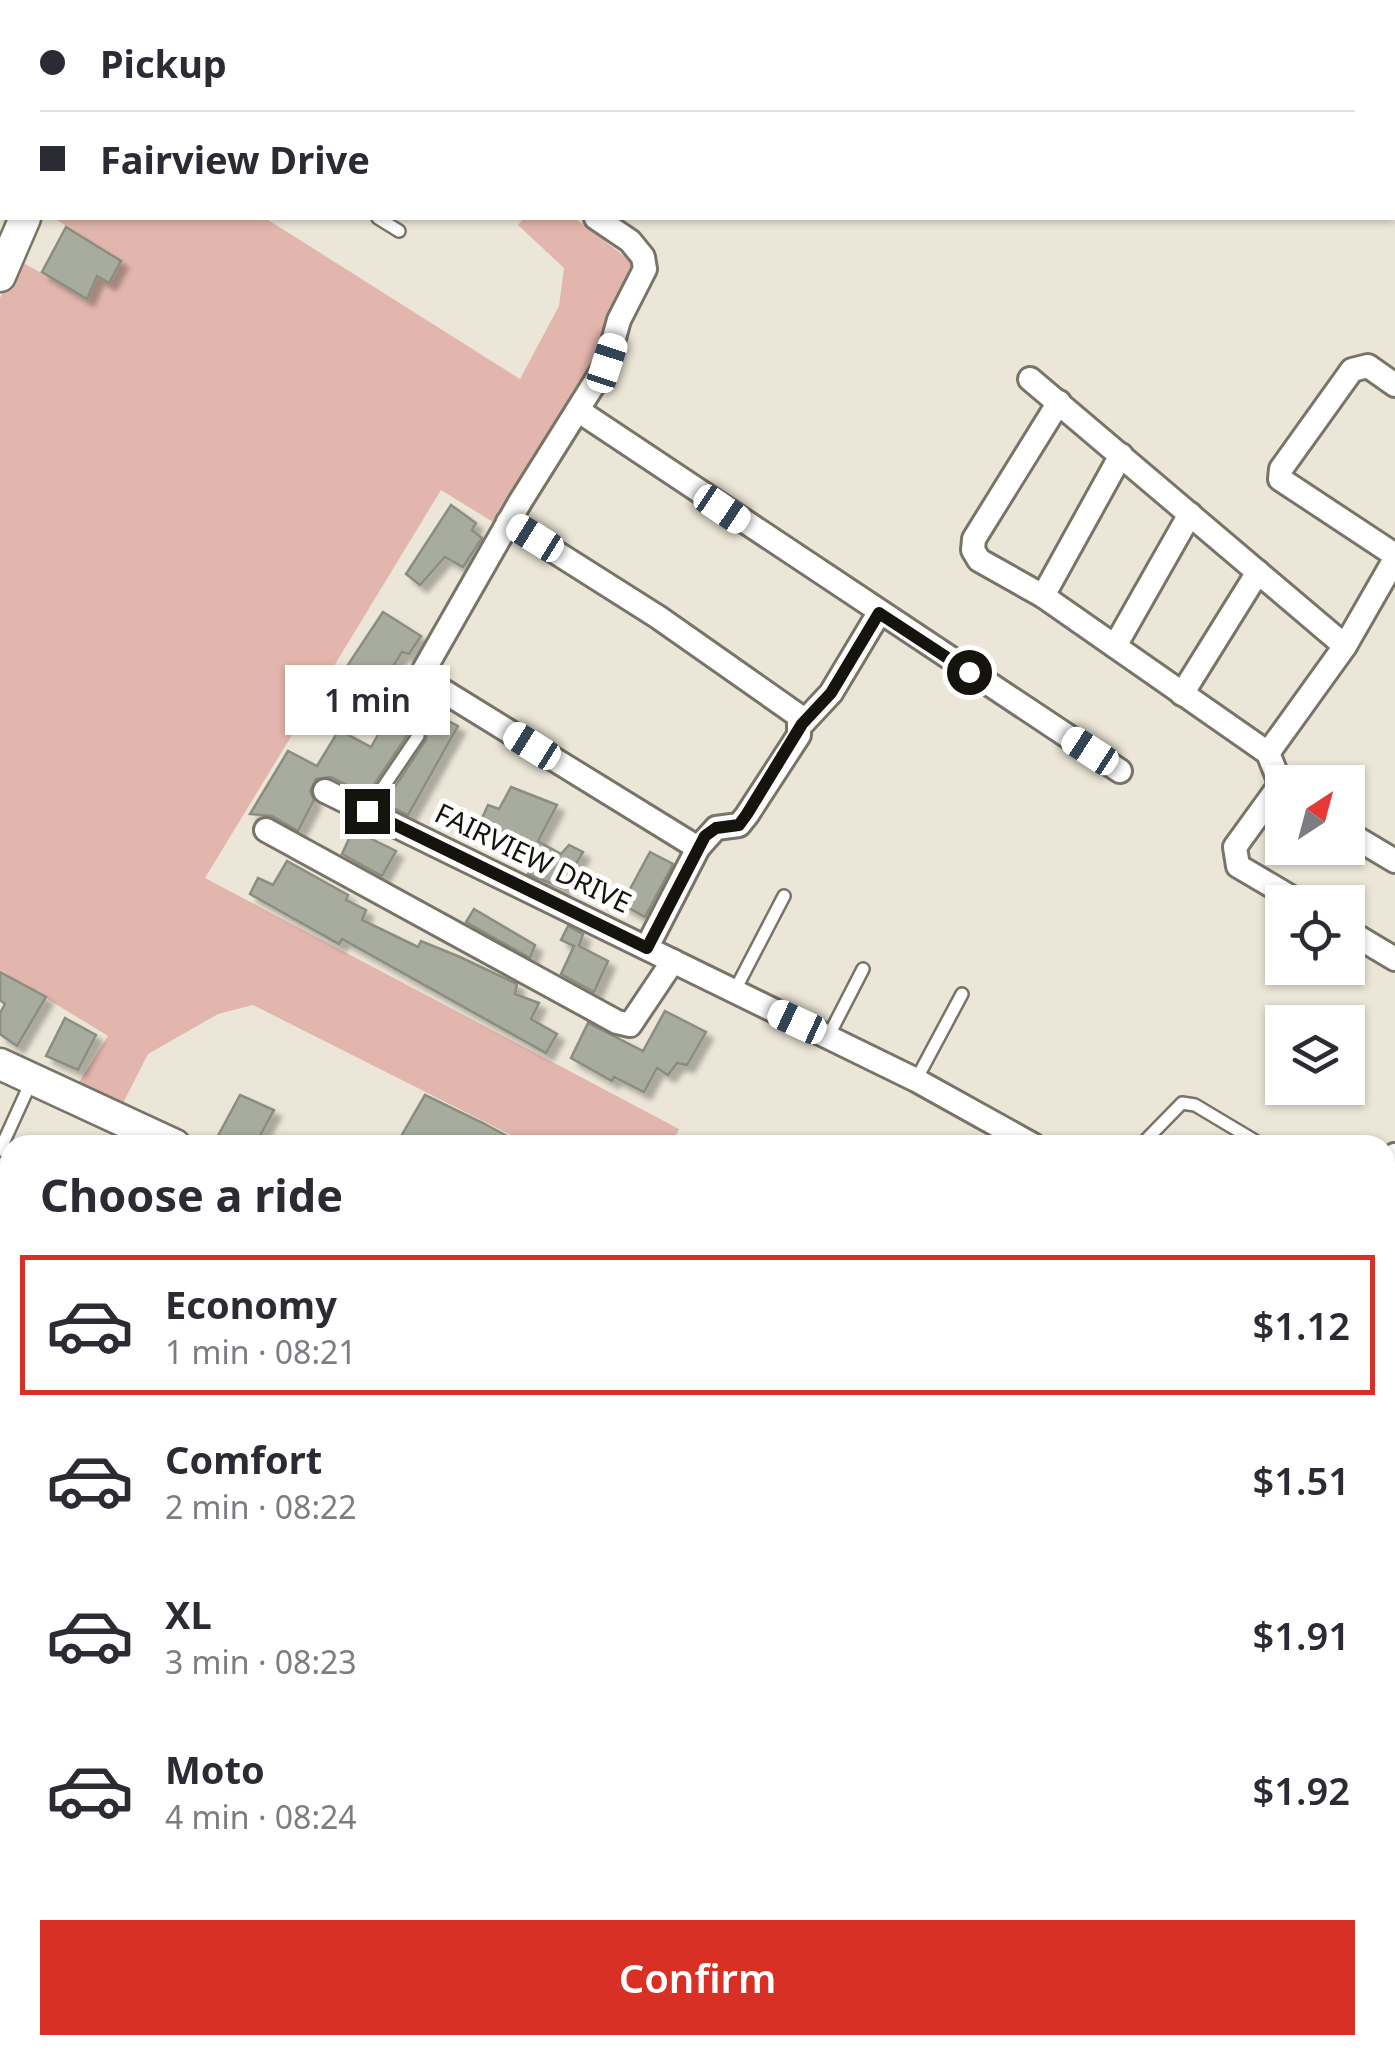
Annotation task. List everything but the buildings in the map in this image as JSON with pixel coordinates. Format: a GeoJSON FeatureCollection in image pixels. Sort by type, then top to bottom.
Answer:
{"type":"FeatureCollection","features":[{"type":"Feature","properties":{"kind":"main road"},"geometry":{"type":"LineString","coordinates":[[0,276],[24,220]]}},
{"type":"Feature","properties":{"kind":"main road"},"geometry":{"type":"LineString","coordinates":[[0,1064],[153,1135]]}},
{"type":"Feature","properties":{"kind":"street"},"geometry":{"type":"LineString","coordinates":[[599,220],[630,241],[643,256],[645,268],[619,320],[607,363],[426,664],[426,677],[698,848]]}},
{"type":"Feature","properties":{"kind":"street"},"geometry":{"type":"LineString","coordinates":[[1268,753],[1345,646],[1395,557],[1280,479],[1281,469],[1352,370],[1368,366],[1395,385]]}},
{"type":"Feature","properties":{"kind":"street"},"geometry":{"type":"LineString","coordinates":[[1030,378],[1345,646]]}},
{"type":"Feature","properties":{"kind":"street"},"geometry":{"type":"LineString","coordinates":[[1058,402],[974,539],[972,550],[979,560],[1043,596],[1268,753],[1273,765]]}},
{"type":"Feature","properties":{"kind":"street"},"geometry":{"type":"LineString","coordinates":[[579,411],[1120,771]]}},
{"type":"Feature","properties":{"kind":"street"},"geometry":{"type":"LineString","coordinates":[[1043,596],[1121,455]]}},
{"type":"Feature","properties":{"kind":"street"},"geometry":{"type":"LineString","coordinates":[[1115,646],[1190,514]]}},
{"type":"Feature","properties":{"kind":"street"},"geometry":{"type":"LineString","coordinates":[[508,522],[790,706],[802,724]]}},
{"type":"Feature","properties":{"kind":"street"},"geometry":{"type":"LineString","coordinates":[[1182,694],[1258,572]]}},
{"type":"Feature","properties":{"kind":"street"},"geometry":{"type":"LineString","coordinates":[[647,948],[698,848],[716,828],[739,825],[802,724],[831,693],[879,613]]}},
{"type":"Feature","properties":{"kind":"street","name":"FAIRVIEW DRIVE"},"geometry":{"type":"LineString","coordinates":[[326,790],[916,1080],[1016,1135]]}},
{"type":"Feature","properties":{"kind":"street"},"geometry":{"type":"LineString","coordinates":[[1265,807],[1235,847],[1234,858],[1238,866],[1270,885]]}},
{"type":"Feature","properties":{"kind":"street"},"geometry":{"type":"LineString","coordinates":[[266,830],[617,1022],[630,1025],[673,961]]}},
{"type":"Feature","properties":{"kind":"street"},"geometry":{"type":"LineString","coordinates":[[1365,843],[1395,860]]}},
{"type":"Feature","properties":{"kind":"street"},"geometry":{"type":"LineString","coordinates":[[1365,941],[1395,959]]}},
{"type":"Feature","properties":{"kind":"lane"},"geometry":{"type":"LineString","coordinates":[[381,220],[399,231]]}},
{"type":"Feature","properties":{"kind":"lane"},"geometry":{"type":"LineString","coordinates":[[367,811],[418,736]]}},
{"type":"Feature","properties":{"kind":"lane"},"geometry":{"type":"LineString","coordinates":[[734,992],[784,896]]}},
{"type":"Feature","properties":{"kind":"lane"},"geometry":{"type":"LineString","coordinates":[[828,1037],[863,969]]}},
{"type":"Feature","properties":{"kind":"lane"},"geometry":{"type":"LineString","coordinates":[[916,1080],[962,994]]}},
{"type":"Feature","properties":{"kind":"lane"},"geometry":{"type":"LineString","coordinates":[[7,1135],[32,1079]]}},
{"type":"Feature","properties":{"kind":"lane"},"geometry":{"type":"LineString","coordinates":[[1151,1135],[1182,1103],[1195,1105],[1245,1135]]}},
{"type":"Feature","properties":{"kind":"shaded area"},"geometry":{"type":"Polygon","coordinates":[[[57,220],[268,220],[520,379],[559,306],[564,268],[518,225],[522,220],[578,220],[633,263],[601,357],[493,522],[441,490],[205,878],[679,1129],[676,1135],[511,1135],[253,1005],[218,1014],[148,1054],[120,1109],[76,1087],[108,1036],[0,970],[0,298],[16,259],[87,298],[97,276],[109,282],[121,261],[57,220]]]}},
{"type":"Feature","properties":{"kind":"route"},"geometry":{"type":"LineString","coordinates":[[367,811],[647,948],[705,836],[716,828],[739,825],[799,735],[802,724],[831,693],[879,613],[969,672]]}}]}
